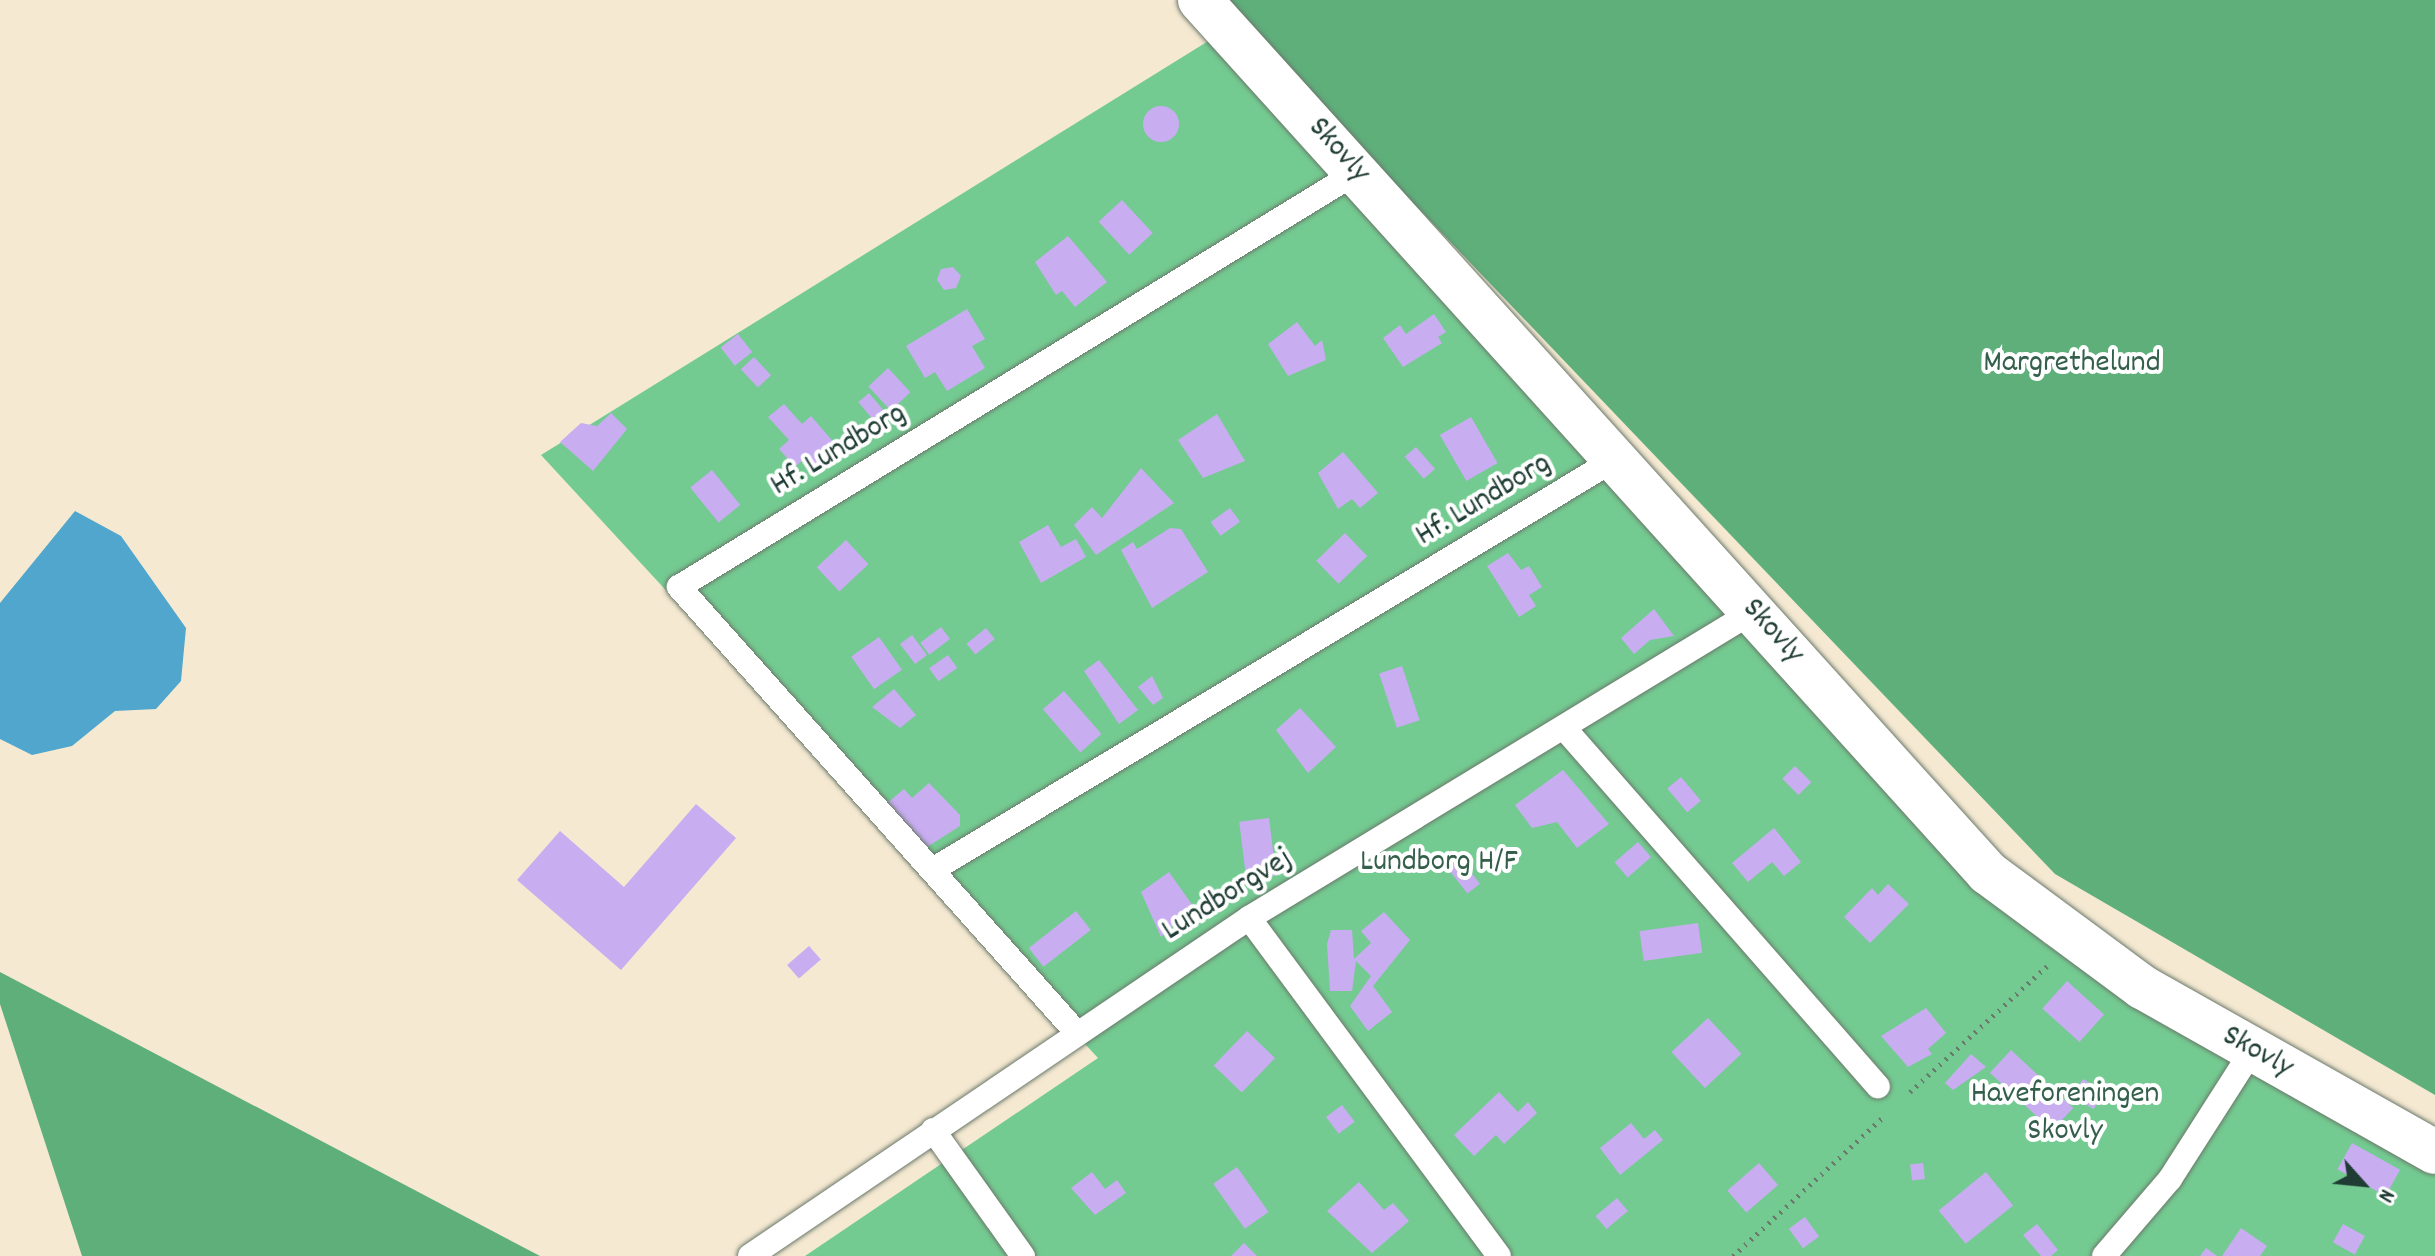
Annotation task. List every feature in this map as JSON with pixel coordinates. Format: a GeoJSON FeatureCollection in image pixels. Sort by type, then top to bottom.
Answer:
{"type":"FeatureCollection","features":[{"type":"Feature","properties":{"kind":"street","name":"Skovly"},"geometry":{"type":"LineString","coordinates":[[1200,0],[1988,873],[2142,987],[2435,1152]]}},
{"type":"Feature","properties":{"kind":"lane","name":"Hf. Lundborg"},"geometry":{"type":"LineString","coordinates":[[1077,1033],[934,869],[679,587],[1357,172]]}},
{"type":"Feature","properties":{"kind":"lane","name":"Hf. Lundborg"},"geometry":{"type":"LineString","coordinates":[[934,869],[1614,460]]}},
{"type":"Feature","properties":{"kind":"lane","name":"Lundborgvej"},"geometry":{"type":"LineString","coordinates":[[750,1256],[1249,918],[1565,729],[1754,611]]}},
{"type":"Feature","properties":{"kind":"lane"},"geometry":{"type":"LineString","coordinates":[[1565,729],[1878,1086]]}},
{"type":"Feature","properties":{"kind":"lane"},"geometry":{"type":"LineString","coordinates":[[1249,918],[1499,1256]]}},
{"type":"Feature","properties":{"kind":"lane"},"geometry":{"type":"LineString","coordinates":[[2104,1256],[2170,1179],[2252,1051]]}},
{"type":"Feature","properties":{"kind":"lane"},"geometry":{"type":"LineString","coordinates":[[933,1130],[1023,1256]]}},
{"type":"Feature","properties":{"kind":"green space","name":"Margrethelund"},"geometry":{"type":"Polygon","coordinates":[[[1219,0],[2435,0],[2435,1095],[2055,874],[1219,0]]]}},
{"type":"Feature","properties":{"kind":"green space","name":"Lundborg H/F"},"geometry":{"type":"Polygon","coordinates":[[[1218,35],[2044,943],[2435,1163],[2435,1256],[805,1256],[1098,1058],[541,455],[1218,35]]]}},
{"type":"Feature","properties":{"kind":"green space"},"geometry":{"type":"Polygon","coordinates":[[[0,972],[540,1256],[82,1256],[0,1004],[0,972]]]}},
{"type":"Feature","properties":{"kind":"water"},"geometry":{"type":"Polygon","coordinates":[[[75,511],[121,536],[186,628],[181,681],[156,709],[115,711],[72,746],[32,755],[0,739],[0,603],[75,511]]]}},
{"type":"Feature","properties":{"kind":"building"},"geometry":{"type":"Polygon","coordinates":[[[1161,106],[1174,111],[1179,124],[1174,137],[1161,142],[1148,137],[1143,124],[1148,111],[1161,106]]]}},
{"type":"Feature","properties":{"kind":"building"},"geometry":{"type":"Polygon","coordinates":[[[1122,200],[1153,233],[1129,255],[1099,222],[1122,200]]]}},
{"type":"Feature","properties":{"kind":"building"},"geometry":{"type":"Polygon","coordinates":[[[1068,236],[1107,282],[1075,307],[1062,291],[1056,295],[1035,262],[1068,236]]]}},
{"type":"Feature","properties":{"kind":"building"},"geometry":{"type":"Polygon","coordinates":[[[953,267],[961,276],[956,288],[944,290],[937,280],[941,269],[953,267]]]}},
{"type":"Feature","properties":{"kind":"building"},"geometry":{"type":"Polygon","coordinates":[[[967,309],[985,339],[972,346],[985,368],[947,391],[935,372],[925,378],[906,346],[967,309]]]}},
{"type":"Feature","properties":{"kind":"building"},"geometry":{"type":"Polygon","coordinates":[[[1434,314],[1446,332],[1438,337],[1442,343],[1403,367],[1383,338],[1400,325],[1406,334],[1434,314]]]}},
{"type":"Feature","properties":{"kind":"building"},"geometry":{"type":"Polygon","coordinates":[[[1297,322],[1315,346],[1322,340],[1326,360],[1288,376],[1268,344],[1297,322]]]}},
{"type":"Feature","properties":{"kind":"building"},"geometry":{"type":"Polygon","coordinates":[[[738,334],[752,352],[735,366],[721,348],[738,334]]]}},
{"type":"Feature","properties":{"kind":"building"},"geometry":{"type":"Polygon","coordinates":[[[754,357],[771,375],[758,388],[741,369],[754,357]]]}},
{"type":"Feature","properties":{"kind":"building"},"geometry":{"type":"Polygon","coordinates":[[[888,368],[911,392],[891,411],[868,386],[888,368]]]}},
{"type":"Feature","properties":{"kind":"building"},"geometry":{"type":"Polygon","coordinates":[[[869,393],[886,413],[875,422],[858,402],[869,393]]]}},
{"type":"Feature","properties":{"kind":"building"},"geometry":{"type":"Polygon","coordinates":[[[784,404],[802,424],[811,416],[843,453],[819,474],[805,458],[795,467],[779,449],[789,440],[768,417],[784,404]]]}},
{"type":"Feature","properties":{"kind":"building"},"geometry":{"type":"Polygon","coordinates":[[[611,413],[627,429],[593,471],[560,442],[581,423],[597,426],[611,413]]]}},
{"type":"Feature","properties":{"kind":"building"},"geometry":{"type":"Polygon","coordinates":[[[1217,414],[1245,461],[1203,478],[1178,440],[1217,414]]]}},
{"type":"Feature","properties":{"kind":"building"},"geometry":{"type":"Polygon","coordinates":[[[1471,417],[1498,463],[1466,481],[1440,435],[1471,417]]]}},
{"type":"Feature","properties":{"kind":"building"},"geometry":{"type":"Polygon","coordinates":[[[1416,447],[1435,469],[1424,479],[1405,457],[1416,447]]]}},
{"type":"Feature","properties":{"kind":"building"},"geometry":{"type":"Polygon","coordinates":[[[1343,452],[1378,493],[1360,508],[1352,499],[1338,509],[1318,473],[1343,452]]]}},
{"type":"Feature","properties":{"kind":"building"},"geometry":{"type":"Polygon","coordinates":[[[1141,468],[1174,503],[1096,555],[1074,525],[1092,507],[1102,518],[1141,468]]]}},
{"type":"Feature","properties":{"kind":"building"},"geometry":{"type":"Polygon","coordinates":[[[712,470],[740,505],[719,523],[690,488],[712,470]]]}},
{"type":"Feature","properties":{"kind":"building"},"geometry":{"type":"Polygon","coordinates":[[[1230,508],[1240,522],[1221,536],[1211,522],[1230,508]]]}},
{"type":"Feature","properties":{"kind":"building"},"geometry":{"type":"Polygon","coordinates":[[[1048,525],[1061,547],[1076,539],[1086,557],[1041,583],[1019,542],[1048,525]]]}},
{"type":"Feature","properties":{"kind":"building"},"geometry":{"type":"Polygon","coordinates":[[[1170,528],[1181,529],[1208,572],[1152,608],[1121,550],[1133,542],[1137,549],[1170,528]]]}},
{"type":"Feature","properties":{"kind":"building"},"geometry":{"type":"Polygon","coordinates":[[[1345,533],[1367,556],[1338,584],[1316,561],[1345,533]]]}},
{"type":"Feature","properties":{"kind":"building"},"geometry":{"type":"Polygon","coordinates":[[[846,540],[869,564],[839,591],[817,567],[846,540]]]}},
{"type":"Feature","properties":{"kind":"building"},"geometry":{"type":"Polygon","coordinates":[[[1508,553],[1521,570],[1529,566],[1542,587],[1529,595],[1536,606],[1519,617],[1487,566],[1508,553]]]}},
{"type":"Feature","properties":{"kind":"building"},"geometry":{"type":"Polygon","coordinates":[[[1654,609],[1674,636],[1650,640],[1634,654],[1621,638],[1654,609]]]}},
{"type":"Feature","properties":{"kind":"building"},"geometry":{"type":"Polygon","coordinates":[[[941,627],[950,639],[929,655],[920,643],[941,627]]]}},
{"type":"Feature","properties":{"kind":"building"},"geometry":{"type":"Polygon","coordinates":[[[986,628],[995,639],[975,655],[967,644],[986,628]]]}},
{"type":"Feature","properties":{"kind":"building"},"geometry":{"type":"Polygon","coordinates":[[[912,635],[927,655],[915,664],[900,644],[912,635]]]}},
{"type":"Feature","properties":{"kind":"building"},"geometry":{"type":"Polygon","coordinates":[[[879,637],[902,670],[874,689],[851,657],[879,637]]]}},
{"type":"Feature","properties":{"kind":"building"},"geometry":{"type":"Polygon","coordinates":[[[948,655],[957,668],[938,681],[929,668],[948,655]]]}},
{"type":"Feature","properties":{"kind":"building"},"geometry":{"type":"Polygon","coordinates":[[[1099,660],[1138,710],[1119,724],[1084,671],[1099,660]]]}},
{"type":"Feature","properties":{"kind":"building"},"geometry":{"type":"Polygon","coordinates":[[[1402,666],[1420,720],[1397,728],[1379,673],[1402,666]]]}},
{"type":"Feature","properties":{"kind":"building"},"geometry":{"type":"Polygon","coordinates":[[[1152,676],[1163,698],[1153,705],[1138,687],[1152,676]]]}},
{"type":"Feature","properties":{"kind":"building"},"geometry":{"type":"Polygon","coordinates":[[[894,689],[916,715],[900,728],[872,707],[894,689]]]}},
{"type":"Feature","properties":{"kind":"building"},"geometry":{"type":"Polygon","coordinates":[[[1064,691],[1101,734],[1080,752],[1043,709],[1064,691]]]}},
{"type":"Feature","properties":{"kind":"building"},"geometry":{"type":"Polygon","coordinates":[[[1300,708],[1336,747],[1308,773],[1276,730],[1300,708]]]}},
{"type":"Feature","properties":{"kind":"building"},"geometry":{"type":"Polygon","coordinates":[[[1795,766],[1811,782],[1799,795],[1782,779],[1795,766]]]}},
{"type":"Feature","properties":{"kind":"building"},"geometry":{"type":"Polygon","coordinates":[[[1563,770],[1609,824],[1577,848],[1557,822],[1532,828],[1515,805],[1563,770]]]}},
{"type":"Feature","properties":{"kind":"building"},"geometry":{"type":"Polygon","coordinates":[[[1681,777],[1701,801],[1687,812],[1667,789],[1681,777]]]}},
{"type":"Feature","properties":{"kind":"building"},"geometry":{"type":"Polygon","coordinates":[[[929,783],[960,815],[960,826],[927,847],[886,804],[904,789],[912,798],[929,783]]]}},
{"type":"Feature","properties":{"kind":"building"},"geometry":{"type":"Polygon","coordinates":[[[696,804],[736,838],[621,970],[517,880],[560,831],[624,887],[696,804]]]}},
{"type":"Feature","properties":{"kind":"building"},"geometry":{"type":"Polygon","coordinates":[[[1269,818],[1276,876],[1246,879],[1239,822],[1269,818]]]}},
{"type":"Feature","properties":{"kind":"building"},"geometry":{"type":"Polygon","coordinates":[[[1774,828],[1801,862],[1784,876],[1772,862],[1748,882],[1732,863],[1774,828]]]}},
{"type":"Feature","properties":{"kind":"building"},"geometry":{"type":"Polygon","coordinates":[[[1638,842],[1651,857],[1628,877],[1615,862],[1638,842]]]}},
{"type":"Feature","properties":{"kind":"building"},"geometry":{"type":"Polygon","coordinates":[[[1456,853],[1480,884],[1467,894],[1443,863],[1456,853]]]}},
{"type":"Feature","properties":{"kind":"building"},"geometry":{"type":"Polygon","coordinates":[[[1169,872],[1193,906],[1161,937],[1141,892],[1169,872]]]}},
{"type":"Feature","properties":{"kind":"building"},"geometry":{"type":"Polygon","coordinates":[[[1888,884],[1909,904],[1870,943],[1844,917],[1872,888],[1878,895],[1888,884]]]}},
{"type":"Feature","properties":{"kind":"building"},"geometry":{"type":"Polygon","coordinates":[[[1076,911],[1091,930],[1043,967],[1029,948],[1076,911]]]}},
{"type":"Feature","properties":{"kind":"building"},"geometry":{"type":"Polygon","coordinates":[[[1384,912],[1410,940],[1373,986],[1392,1012],[1368,1031],[1350,1006],[1371,976],[1356,961],[1352,991],[1330,991],[1327,944],[1331,930],[1352,930],[1354,959],[1371,943],[1361,931],[1384,912]]]}},
{"type":"Feature","properties":{"kind":"building"},"geometry":{"type":"Polygon","coordinates":[[[1698,923],[1702,953],[1644,961],[1640,931],[1698,923]]]}},
{"type":"Feature","properties":{"kind":"building"},"geometry":{"type":"Polygon","coordinates":[[[809,946],[821,960],[799,979],[787,965],[809,946]]]}},
{"type":"Feature","properties":{"kind":"building"},"geometry":{"type":"Polygon","coordinates":[[[2067,981],[2104,1014],[2079,1042],[2042,1008],[2067,981]]]}},
{"type":"Feature","properties":{"kind":"building"},"geometry":{"type":"Polygon","coordinates":[[[1926,1008],[1946,1033],[1928,1049],[1932,1054],[1908,1067],[1881,1036],[1926,1008]]]}},
{"type":"Feature","properties":{"kind":"building"},"geometry":{"type":"Polygon","coordinates":[[[1708,1018],[1741,1054],[1705,1088],[1671,1052],[1708,1018]]]}},
{"type":"Feature","properties":{"kind":"building"},"geometry":{"type":"Polygon","coordinates":[[[1247,1031],[1275,1058],[1242,1093],[1214,1066],[1247,1031]]]}},
{"type":"Feature","properties":{"kind":"building"},"geometry":{"type":"Polygon","coordinates":[[[2011,1050],[2073,1108],[2052,1131],[1990,1073],[2011,1050]]]}},
{"type":"Feature","properties":{"kind":"building"},"geometry":{"type":"Polygon","coordinates":[[[1971,1054],[1986,1067],[1953,1090],[1945,1083],[1971,1054]]]}},
{"type":"Feature","properties":{"kind":"building"},"geometry":{"type":"Polygon","coordinates":[[[2083,1079],[2104,1092],[2094,1109],[2072,1096],[2083,1079]]]}},
{"type":"Feature","properties":{"kind":"building"},"geometry":{"type":"Polygon","coordinates":[[[1499,1092],[1518,1112],[1528,1102],[1537,1113],[1504,1144],[1496,1135],[1474,1156],[1454,1135],[1499,1092]]]}},
{"type":"Feature","properties":{"kind":"building"},"geometry":{"type":"Polygon","coordinates":[[[1342,1105],[1355,1122],[1339,1134],[1326,1117],[1342,1105]]]}},
{"type":"Feature","properties":{"kind":"building"},"geometry":{"type":"Polygon","coordinates":[[[1631,1123],[1644,1139],[1655,1130],[1663,1140],[1620,1175],[1600,1148],[1631,1123]]]}},
{"type":"Feature","properties":{"kind":"building"},"geometry":{"type":"Polygon","coordinates":[[[2352,1143],[2400,1170],[2386,1196],[2337,1169],[2352,1143]]]}},
{"type":"Feature","properties":{"kind":"building"},"geometry":{"type":"Polygon","coordinates":[[[1759,1163],[1778,1185],[1746,1212],[1727,1191],[1759,1163]]]}},
{"type":"Feature","properties":{"kind":"building"},"geometry":{"type":"Polygon","coordinates":[[[1923,1163],[1925,1179],[1912,1180],[1910,1165],[1923,1163]]]}},
{"type":"Feature","properties":{"kind":"building"},"geometry":{"type":"Polygon","coordinates":[[[1237,1167],[1269,1212],[1245,1229],[1213,1184],[1237,1167]]]}},
{"type":"Feature","properties":{"kind":"building"},"geometry":{"type":"Polygon","coordinates":[[[1092,1172],[1105,1189],[1117,1180],[1126,1193],[1095,1215],[1071,1188],[1092,1172]]]}},
{"type":"Feature","properties":{"kind":"building"},"geometry":{"type":"Polygon","coordinates":[[[1986,1172],[2013,1205],[1966,1244],[1939,1210],[1986,1172]]]}},
{"type":"Feature","properties":{"kind":"building"},"geometry":{"type":"Polygon","coordinates":[[[1359,1182],[1384,1210],[1393,1203],[1409,1221],[1372,1253],[1327,1211],[1359,1182]]]}},
{"type":"Feature","properties":{"kind":"building"},"geometry":{"type":"Polygon","coordinates":[[[1617,1198],[1628,1211],[1606,1229],[1596,1216],[1617,1198]]]}},
{"type":"Feature","properties":{"kind":"building"},"geometry":{"type":"Polygon","coordinates":[[[1805,1217],[1819,1236],[1803,1248],[1789,1229],[1805,1217]]]}},
{"type":"Feature","properties":{"kind":"building"},"geometry":{"type":"Polygon","coordinates":[[[2037,1224],[2058,1250],[2051,1256],[2041,1256],[2023,1235],[2037,1224]]]}},
{"type":"Feature","properties":{"kind":"building"},"geometry":{"type":"Polygon","coordinates":[[[2343,1224],[2365,1236],[2355,1254],[2333,1242],[2343,1224]]]}},
{"type":"Feature","properties":{"kind":"building"},"geometry":{"type":"Polygon","coordinates":[[[2241,1228],[2267,1246],[2260,1256],[2222,1256],[2241,1228]]]}},
{"type":"Feature","properties":{"kind":"building"},"geometry":{"type":"Polygon","coordinates":[[[1244,1243],[1257,1256],[1231,1256],[1244,1243]]]}},
{"type":"Feature","properties":{"kind":"building"},"geometry":{"type":"Polygon","coordinates":[[[2206,1248],[2217,1256],[2200,1256],[2206,1248]]]}},
{"type":"Feature","properties":{"kind":"park label","name":"Haveforeningen Skovly"},"geometry":{"type":"Point","coordinates":[2065,1114]}}]}
